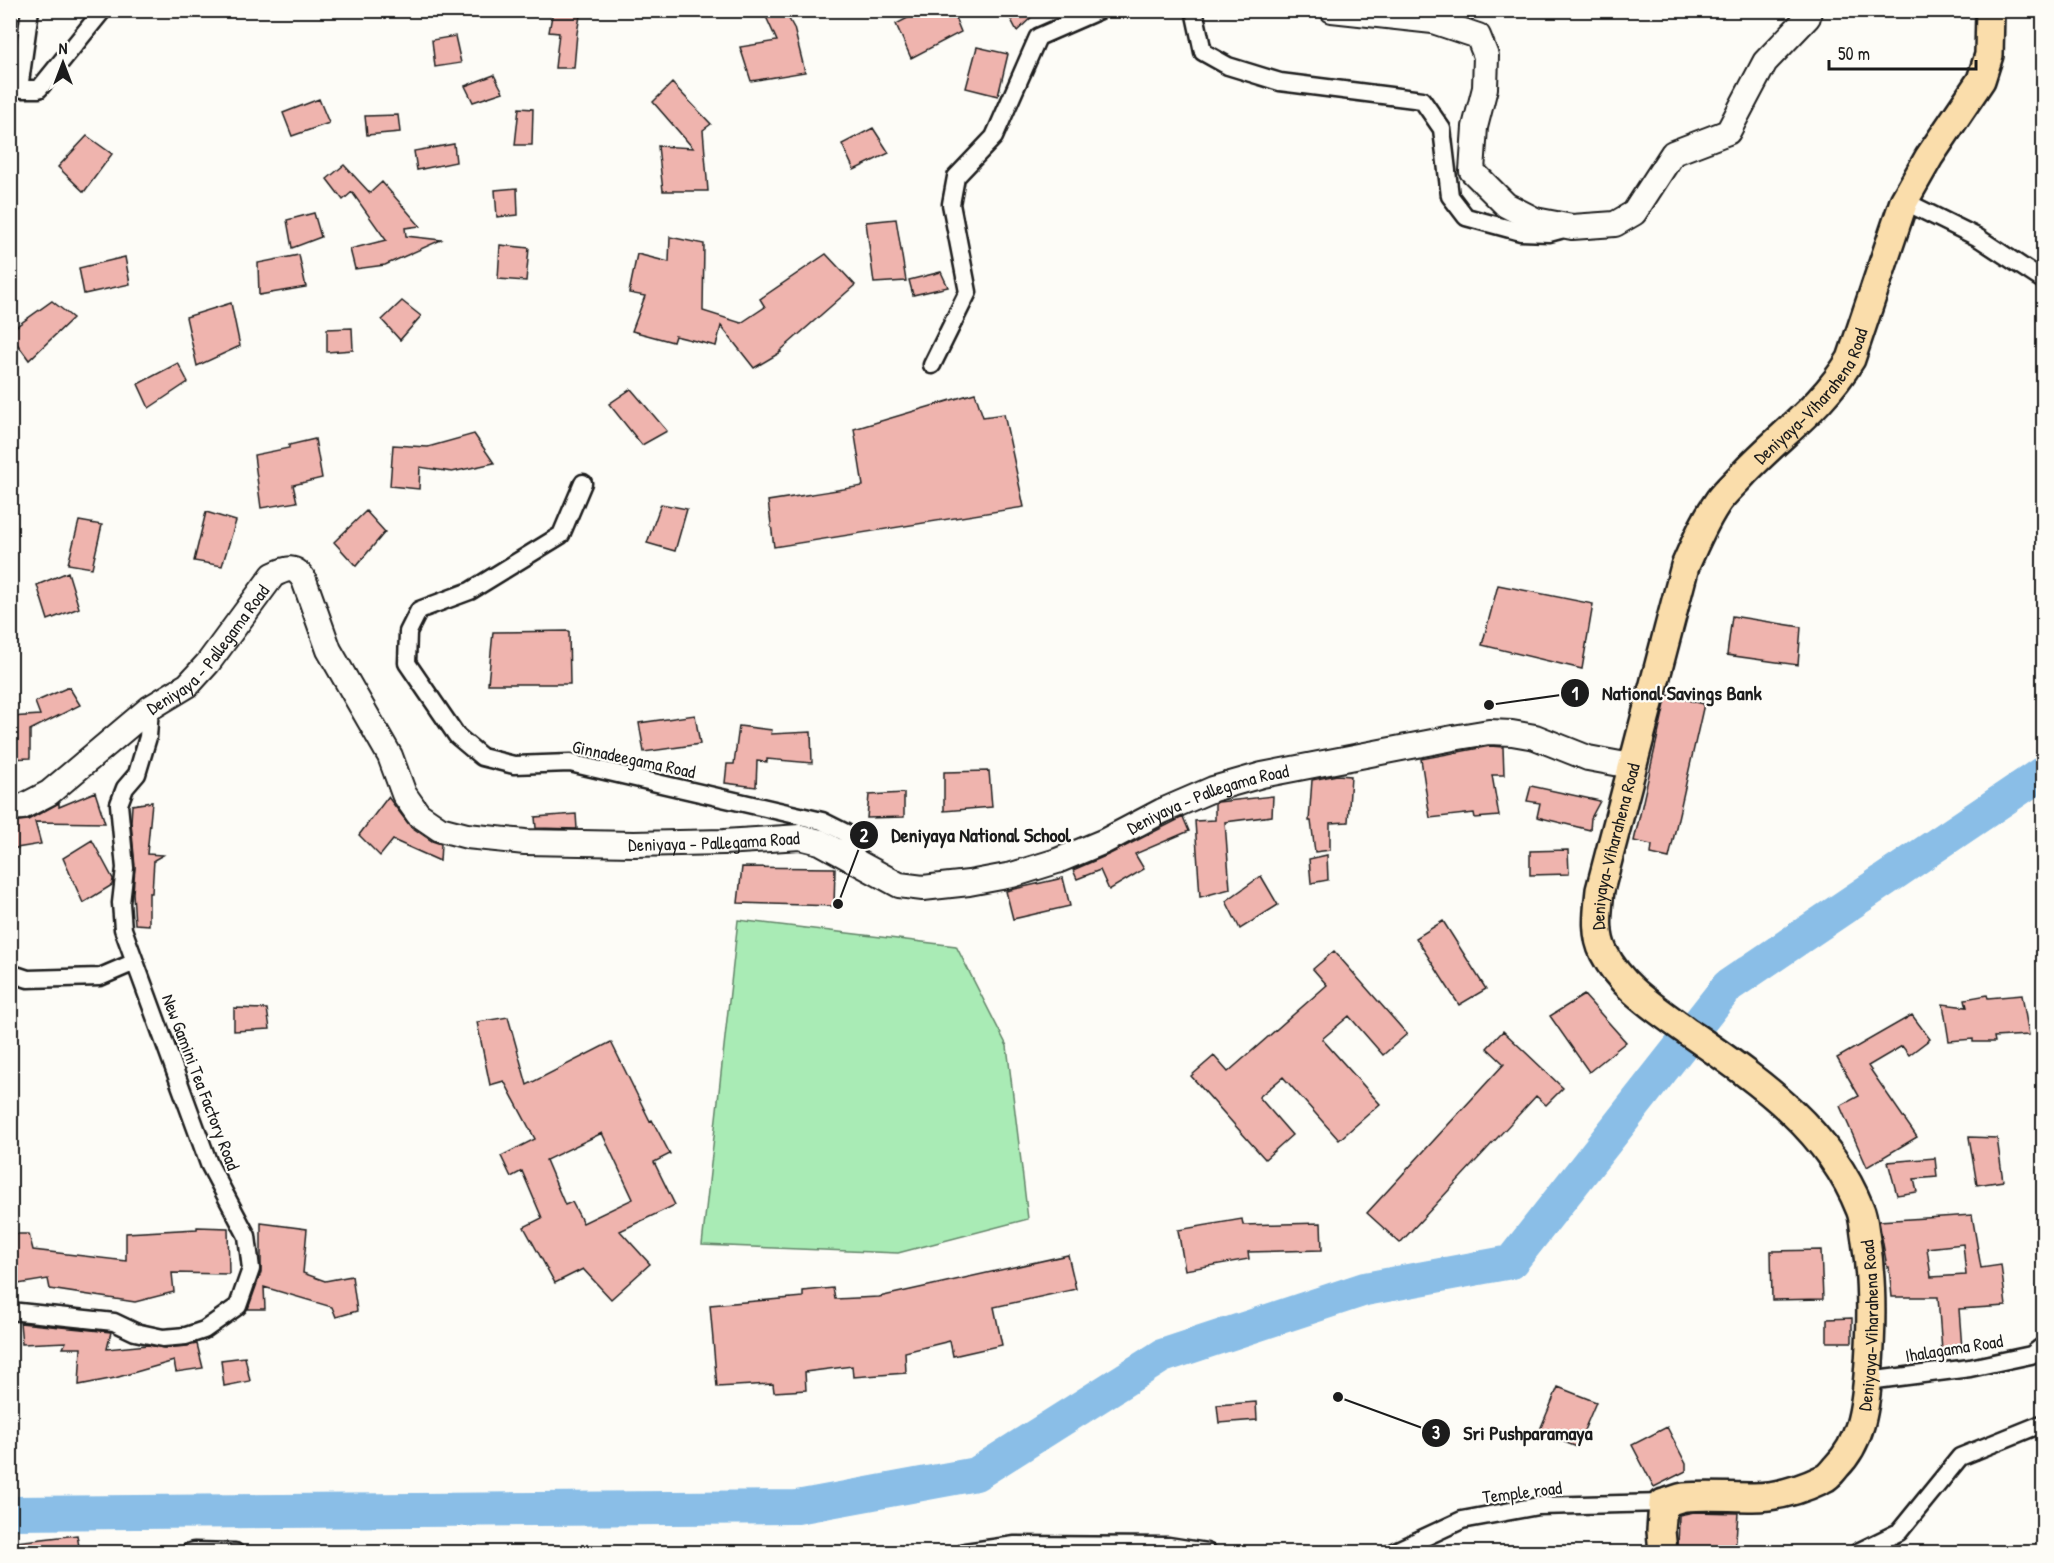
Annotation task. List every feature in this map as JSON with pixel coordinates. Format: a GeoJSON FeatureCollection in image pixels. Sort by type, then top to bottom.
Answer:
{"type":"FeatureCollection","features":[{"type":"Feature","properties":{"kind":"main road"},"geometry":{"type":"LineString","coordinates":[[1332,10],[1433,21],[1478,36],[1486,56],[1485,88],[1474,127],[1472,171],[1506,206],[1535,220],[1572,227],[1615,224],[1634,213],[1673,153],[1728,132],[1765,62],[1808,17],[1809,10]]}},
{"type":"Feature","properties":{"kind":"main road","name":"Deniyaya-Viharahena Road"},"geometry":{"type":"LineString","coordinates":[[1663,1503],[1682,1497],[1755,1497],[1800,1489],[1826,1478],[1848,1455],[1859,1431],[1866,1401],[1872,1325],[1870,1269],[1861,1212],[1847,1179],[1818,1138],[1795,1113],[1759,1082],[1646,1002],[1617,975],[1602,951],[1597,923],[1600,890],[1685,567],[1699,533],[1719,499],[1757,460],[1818,404],[1839,379],[1851,359],[1904,201],[1929,157],[1981,80],[1989,55],[1990,10]]}},
{"type":"Feature","properties":{"kind":"main road","name":"Deniyaya - Pallegama Road"},"geometry":{"type":"LineString","coordinates":[[10,808],[22,807],[49,793],[150,708],[188,685],[208,663],[273,575],[285,568],[294,568],[304,580],[329,650],[390,756],[404,794],[418,814],[440,829],[467,836],[525,842],[634,844],[800,837],[820,842],[899,885],[923,888],[1012,875],[1057,861],[1213,789],[1262,775],[1453,738],[1490,732],[1512,733],[1535,737],[1588,758],[1631,766]]}},
{"type":"Feature","properties":{"kind":"main road"},"geometry":{"type":"LineString","coordinates":[[1662,1552],[1663,1503]]}},
{"type":"Feature","properties":{"kind":"street"},"geometry":{"type":"LineString","coordinates":[[30,10],[20,82],[23,89],[31,90],[39,88],[103,10]]}},
{"type":"Feature","properties":{"kind":"street"},"geometry":{"type":"LineString","coordinates":[[932,364],[968,292],[951,204],[956,177],[994,137],[1038,37],[1100,10]]}},
{"type":"Feature","properties":{"kind":"street"},"geometry":{"type":"LineString","coordinates":[[1194,10],[1203,52],[1228,66],[1280,82],[1422,100],[1442,129],[1449,196],[1466,217],[1521,232],[1549,233],[1572,227]]}},
{"type":"Feature","properties":{"kind":"street"},"geometry":{"type":"LineString","coordinates":[[1904,201],[1977,237],[2043,281]]}},
{"type":"Feature","properties":{"kind":"street","name":"Ginnadeegama Road"},"geometry":{"type":"LineString","coordinates":[[584,483],[561,535],[470,591],[419,610],[408,632],[407,663],[458,736],[482,757],[514,765],[570,763],[822,821],[846,833],[860,863]]}},
{"type":"Feature","properties":{"kind":"street","name":"New Gamini Tea Factory Road"},"geometry":{"type":"LineString","coordinates":[[10,1311],[114,1322],[135,1332],[162,1338],[186,1336],[204,1330],[238,1306],[250,1269],[247,1236],[209,1164],[123,929],[121,903],[125,868],[119,804],[126,788],[138,774],[148,737],[150,708]]}},
{"type":"Feature","properties":{"kind":"street"},"geometry":{"type":"LineString","coordinates":[[10,973],[28,978],[100,977],[135,962]]}},
{"type":"Feature","properties":{"kind":"street","name":"Ihalagama Road"},"geometry":{"type":"LineString","coordinates":[[1868,1381],[1970,1368],[2031,1355],[2043,1345]]}},
{"type":"Feature","properties":{"kind":"street"},"geometry":{"type":"LineString","coordinates":[[1858,1552],[1899,1532],[1960,1457],[2043,1423]]}},
{"type":"Feature","properties":{"kind":"street","name":"Temple road"},"geometry":{"type":"LineString","coordinates":[[1394,1552],[1462,1520],[1538,1506],[1663,1503]]}},
{"type":"Feature","properties":{"kind":"street"},"geometry":{"type":"LineString","coordinates":[[965,1552],[1015,1545],[1170,1546],[1207,1552]]}},
{"type":"Feature","properties":{"kind":"street"},"geometry":{"type":"LineString","coordinates":[[190,1552],[235,1552]]}},
{"type":"Feature","properties":{"kind":"green space"},"geometry":{"type":"Polygon","coordinates":[[[738,920],[956,946],[1007,1046],[1028,1219],[898,1253],[702,1245],[738,920]]]}},
{"type":"Feature","properties":{"kind":"building"},"geometry":{"type":"Polygon","coordinates":[[[553,10],[581,10],[574,68],[555,68],[559,33],[549,32],[553,10]]]}},
{"type":"Feature","properties":{"kind":"building"},"geometry":{"type":"Polygon","coordinates":[[[763,10],[784,10],[794,28],[805,72],[751,81],[740,47],[777,41],[763,10]]]}},
{"type":"Feature","properties":{"kind":"building"},"geometry":{"type":"Polygon","coordinates":[[[923,10],[952,10],[961,32],[911,58],[896,24],[923,10]]]}},
{"type":"Feature","properties":{"kind":"building"},"geometry":{"type":"Polygon","coordinates":[[[1006,10],[1039,10],[1017,31],[1006,10]]]}},
{"type":"Feature","properties":{"kind":"building"},"geometry":{"type":"Polygon","coordinates":[[[455,36],[461,63],[435,67],[432,40],[455,36]]]}},
{"type":"Feature","properties":{"kind":"building"},"geometry":{"type":"Polygon","coordinates":[[[977,47],[1008,54],[998,96],[966,88],[977,47]]]}},
{"type":"Feature","properties":{"kind":"building"},"geometry":{"type":"Polygon","coordinates":[[[494,75],[503,92],[473,102],[465,86],[494,75]]]}},
{"type":"Feature","properties":{"kind":"building"},"geometry":{"type":"Polygon","coordinates":[[[672,83],[711,124],[703,130],[708,191],[663,191],[658,146],[693,148],[653,102],[672,83]]]}},
{"type":"Feature","properties":{"kind":"building"},"geometry":{"type":"Polygon","coordinates":[[[319,99],[329,123],[292,136],[283,113],[319,99]]]}},
{"type":"Feature","properties":{"kind":"building"},"geometry":{"type":"Polygon","coordinates":[[[519,108],[533,109],[532,145],[515,145],[519,108]]]}},
{"type":"Feature","properties":{"kind":"building"},"geometry":{"type":"Polygon","coordinates":[[[398,115],[400,132],[367,135],[365,116],[398,115]]]}},
{"type":"Feature","properties":{"kind":"building"},"geometry":{"type":"Polygon","coordinates":[[[873,128],[889,153],[854,170],[842,144],[873,128]]]}},
{"type":"Feature","properties":{"kind":"building"},"geometry":{"type":"Polygon","coordinates":[[[87,136],[112,154],[84,192],[58,167],[87,136]]]}},
{"type":"Feature","properties":{"kind":"building"},"geometry":{"type":"Polygon","coordinates":[[[454,144],[456,162],[417,170],[414,151],[454,144]]]}},
{"type":"Feature","properties":{"kind":"building"},"geometry":{"type":"Polygon","coordinates":[[[344,165],[370,193],[382,182],[420,226],[405,228],[406,236],[441,240],[385,265],[355,269],[350,249],[386,240],[352,192],[343,200],[327,179],[344,165]]]}},
{"type":"Feature","properties":{"kind":"building"},"geometry":{"type":"Polygon","coordinates":[[[517,188],[518,215],[497,217],[495,190],[517,188]]]}},
{"type":"Feature","properties":{"kind":"building"},"geometry":{"type":"Polygon","coordinates":[[[314,213],[321,237],[292,248],[287,220],[314,213]]]}},
{"type":"Feature","properties":{"kind":"building"},"geometry":{"type":"Polygon","coordinates":[[[896,219],[906,281],[874,283],[866,222],[896,219]]]}},
{"type":"Feature","properties":{"kind":"building"},"geometry":{"type":"Polygon","coordinates":[[[670,237],[704,244],[703,311],[741,323],[765,307],[760,299],[826,254],[855,285],[781,352],[754,368],[721,326],[716,346],[675,336],[673,342],[632,331],[645,296],[629,293],[637,254],[669,262],[670,237]]]}},
{"type":"Feature","properties":{"kind":"building"},"geometry":{"type":"Polygon","coordinates":[[[500,245],[529,248],[526,281],[498,279],[500,245]]]}},
{"type":"Feature","properties":{"kind":"building"},"geometry":{"type":"Polygon","coordinates":[[[299,255],[306,287],[259,295],[258,263],[299,255]]]}},
{"type":"Feature","properties":{"kind":"building"},"geometry":{"type":"Polygon","coordinates":[[[125,257],[130,284],[84,294],[79,268],[125,257]]]}},
{"type":"Feature","properties":{"kind":"building"},"geometry":{"type":"Polygon","coordinates":[[[941,272],[948,287],[913,295],[909,280],[941,272]]]}},
{"type":"Feature","properties":{"kind":"building"},"geometry":{"type":"Polygon","coordinates":[[[52,301],[73,318],[29,360],[10,331],[52,301]]]}},
{"type":"Feature","properties":{"kind":"building"},"geometry":{"type":"Polygon","coordinates":[[[402,301],[421,316],[400,340],[382,320],[402,301]]]}},
{"type":"Feature","properties":{"kind":"building"},"geometry":{"type":"Polygon","coordinates":[[[231,303],[240,346],[197,366],[186,317],[231,303]]]}},
{"type":"Feature","properties":{"kind":"building"},"geometry":{"type":"Polygon","coordinates":[[[352,328],[353,350],[327,352],[327,329],[352,328]]]}},
{"type":"Feature","properties":{"kind":"building"},"geometry":{"type":"Polygon","coordinates":[[[178,363],[188,382],[149,408],[138,384],[178,363]]]}},
{"type":"Feature","properties":{"kind":"building"},"geometry":{"type":"Polygon","coordinates":[[[631,389],[667,431],[642,445],[609,404],[631,389]]]}},
{"type":"Feature","properties":{"kind":"building"},"geometry":{"type":"Polygon","coordinates":[[[975,393],[983,417],[1004,414],[1024,507],[774,547],[768,501],[863,486],[854,429],[975,393]]]}},
{"type":"Feature","properties":{"kind":"building"},"geometry":{"type":"Polygon","coordinates":[[[474,434],[494,463],[452,472],[420,467],[419,489],[390,486],[393,445],[428,447],[474,434]]]}},
{"type":"Feature","properties":{"kind":"building"},"geometry":{"type":"Polygon","coordinates":[[[315,439],[322,478],[293,485],[297,502],[261,508],[254,455],[289,448],[289,445],[315,439]]]}},
{"type":"Feature","properties":{"kind":"building"},"geometry":{"type":"Polygon","coordinates":[[[661,504],[687,509],[675,551],[647,543],[661,504]]]}},
{"type":"Feature","properties":{"kind":"building"},"geometry":{"type":"Polygon","coordinates":[[[366,511],[385,532],[356,566],[334,542],[366,511]]]}},
{"type":"Feature","properties":{"kind":"building"},"geometry":{"type":"Polygon","coordinates":[[[206,512],[236,521],[222,566],[194,561],[206,512]]]}},
{"type":"Feature","properties":{"kind":"building"},"geometry":{"type":"Polygon","coordinates":[[[79,521],[102,525],[92,568],[68,564],[79,521]]]}},
{"type":"Feature","properties":{"kind":"building"},"geometry":{"type":"Polygon","coordinates":[[[68,572],[79,608],[48,620],[37,585],[68,572]]]}},
{"type":"Feature","properties":{"kind":"building"},"geometry":{"type":"Polygon","coordinates":[[[1498,585],[1593,604],[1582,669],[1482,645],[1498,585]]]}},
{"type":"Feature","properties":{"kind":"building"},"geometry":{"type":"Polygon","coordinates":[[[1732,616],[1801,627],[1798,665],[1727,655],[1732,616]]]}},
{"type":"Feature","properties":{"kind":"building"},"geometry":{"type":"Polygon","coordinates":[[[569,631],[570,684],[488,684],[493,632],[569,631]]]}},
{"type":"Feature","properties":{"kind":"building"},"geometry":{"type":"Polygon","coordinates":[[[69,687],[80,705],[30,730],[30,758],[10,759],[10,717],[40,715],[35,702],[69,687]]]}},
{"type":"Feature","properties":{"kind":"building"},"geometry":{"type":"Polygon","coordinates":[[[1667,695],[1704,704],[1669,858],[1651,854],[1652,845],[1634,841],[1667,695]]]}},
{"type":"Feature","properties":{"kind":"building"},"geometry":{"type":"Polygon","coordinates":[[[695,715],[700,744],[644,752],[639,723],[695,715]]]}},
{"type":"Feature","properties":{"kind":"building"},"geometry":{"type":"Polygon","coordinates":[[[739,726],[772,730],[771,734],[811,732],[812,763],[767,759],[767,762],[757,761],[756,787],[725,783],[727,764],[734,764],[739,726]]]}},
{"type":"Feature","properties":{"kind":"building"},"geometry":{"type":"Polygon","coordinates":[[[1490,746],[1503,747],[1504,775],[1492,775],[1499,816],[1475,818],[1474,813],[1430,818],[1421,759],[1490,746]]]}},
{"type":"Feature","properties":{"kind":"building"},"geometry":{"type":"Polygon","coordinates":[[[989,771],[992,807],[944,811],[944,772],[989,771]]]}},
{"type":"Feature","properties":{"kind":"building"},"geometry":{"type":"Polygon","coordinates":[[[1337,775],[1351,776],[1348,822],[1330,823],[1330,850],[1315,852],[1311,821],[1309,821],[1312,780],[1337,775]]]}},
{"type":"Feature","properties":{"kind":"building"},"geometry":{"type":"Polygon","coordinates":[[[1531,786],[1600,801],[1591,818],[1590,830],[1537,817],[1540,803],[1527,801],[1531,786]]]}},
{"type":"Feature","properties":{"kind":"building"},"geometry":{"type":"Polygon","coordinates":[[[95,792],[105,823],[35,822],[41,844],[10,849],[10,822],[28,820],[59,803],[59,807],[95,792]]]}},
{"type":"Feature","properties":{"kind":"building"},"geometry":{"type":"Polygon","coordinates":[[[904,793],[904,817],[867,818],[869,795],[904,793]]]}},
{"type":"Feature","properties":{"kind":"building"},"geometry":{"type":"Polygon","coordinates":[[[1273,796],[1272,816],[1225,822],[1230,889],[1200,897],[1195,821],[1215,820],[1215,804],[1218,802],[1273,796]]]}},
{"type":"Feature","properties":{"kind":"building"},"geometry":{"type":"Polygon","coordinates":[[[388,797],[410,826],[432,841],[441,844],[440,861],[393,840],[380,856],[359,835],[388,797]]]}},
{"type":"Feature","properties":{"kind":"building"},"geometry":{"type":"Polygon","coordinates":[[[152,802],[147,854],[163,855],[154,860],[152,893],[149,893],[149,925],[135,924],[132,805],[152,802]]]}},
{"type":"Feature","properties":{"kind":"building"},"geometry":{"type":"Polygon","coordinates":[[[576,814],[577,829],[536,828],[535,817],[576,814]]]}},
{"type":"Feature","properties":{"kind":"building"},"geometry":{"type":"Polygon","coordinates":[[[1183,817],[1189,831],[1135,854],[1144,869],[1109,890],[1100,870],[1077,879],[1073,870],[1183,817]]]}},
{"type":"Feature","properties":{"kind":"building"},"geometry":{"type":"Polygon","coordinates":[[[92,840],[113,879],[112,885],[83,903],[63,858],[92,840]]]}},
{"type":"Feature","properties":{"kind":"building"},"geometry":{"type":"Polygon","coordinates":[[[1568,850],[1569,874],[1530,875],[1530,851],[1568,850]]]}},
{"type":"Feature","properties":{"kind":"building"},"geometry":{"type":"Polygon","coordinates":[[[1327,855],[1328,880],[1311,883],[1309,859],[1327,855]]]}},
{"type":"Feature","properties":{"kind":"building"},"geometry":{"type":"Polygon","coordinates":[[[742,867],[835,868],[834,906],[738,903],[742,867]]]}},
{"type":"Feature","properties":{"kind":"building"},"geometry":{"type":"Polygon","coordinates":[[[1261,876],[1278,905],[1240,929],[1226,901],[1261,876]]]}},
{"type":"Feature","properties":{"kind":"building"},"geometry":{"type":"Polygon","coordinates":[[[1063,878],[1070,906],[1013,919],[1006,891],[1063,878]]]}},
{"type":"Feature","properties":{"kind":"building"},"geometry":{"type":"Polygon","coordinates":[[[1443,921],[1486,989],[1459,1005],[1416,938],[1443,921]]]}},
{"type":"Feature","properties":{"kind":"building"},"geometry":{"type":"Polygon","coordinates":[[[1334,951],[1407,1034],[1383,1055],[1349,1016],[1322,1039],[1380,1104],[1339,1140],[1283,1077],[1259,1097],[1292,1135],[1265,1159],[1191,1076],[1214,1056],[1228,1072],[1327,985],[1313,969],[1334,951]]]}},
{"type":"Feature","properties":{"kind":"building"},"geometry":{"type":"Polygon","coordinates":[[[1584,995],[1626,1042],[1589,1072],[1550,1016],[1584,995]]]}},
{"type":"Feature","properties":{"kind":"building"},"geometry":{"type":"Polygon","coordinates":[[[1987,995],[1988,998],[2022,995],[2029,1035],[1994,1037],[1995,1042],[1973,1042],[1973,1039],[1949,1041],[1943,1004],[1967,1007],[1965,999],[1987,995]]]}},
{"type":"Feature","properties":{"kind":"building"},"geometry":{"type":"Polygon","coordinates":[[[234,1008],[267,1009],[270,1029],[234,1031],[234,1008]]]}},
{"type":"Feature","properties":{"kind":"building"},"geometry":{"type":"Polygon","coordinates":[[[1912,1015],[1930,1039],[1909,1055],[1902,1046],[1868,1066],[1917,1137],[1867,1167],[1840,1106],[1859,1096],[1837,1058],[1912,1015]]]}},
{"type":"Feature","properties":{"kind":"building"},"geometry":{"type":"Polygon","coordinates":[[[508,1017],[527,1085],[611,1042],[650,1121],[652,1120],[670,1154],[654,1162],[675,1205],[620,1231],[650,1264],[611,1299],[583,1269],[555,1283],[524,1227],[542,1218],[522,1171],[511,1177],[501,1156],[535,1139],[504,1081],[490,1085],[477,1022],[508,1017]],[[602,1133],[546,1160],[565,1205],[572,1202],[583,1223],[633,1199],[602,1133]]]}},
{"type":"Feature","properties":{"kind":"building"},"geometry":{"type":"Polygon","coordinates":[[[1503,1031],[1563,1088],[1546,1105],[1536,1096],[1400,1243],[1367,1213],[1504,1064],[1487,1048],[1503,1031]]]}},
{"type":"Feature","properties":{"kind":"building"},"geometry":{"type":"Polygon","coordinates":[[[1969,1137],[1997,1138],[2003,1181],[1977,1185],[1969,1137]]]}},
{"type":"Feature","properties":{"kind":"building"},"geometry":{"type":"Polygon","coordinates":[[[1935,1158],[1937,1177],[1914,1179],[1917,1192],[1897,1195],[1888,1162],[1935,1158]]]}},
{"type":"Feature","properties":{"kind":"building"},"geometry":{"type":"Polygon","coordinates":[[[1972,1215],[1981,1268],[2001,1265],[2006,1306],[1959,1309],[1962,1349],[1942,1351],[1938,1297],[1892,1297],[1889,1267],[1887,1267],[1879,1221],[1972,1215]],[[1963,1244],[1927,1248],[1931,1277],[1966,1275],[1963,1244]]]}},
{"type":"Feature","properties":{"kind":"building"},"geometry":{"type":"Polygon","coordinates":[[[1242,1219],[1243,1225],[1321,1223],[1322,1250],[1248,1252],[1249,1259],[1185,1270],[1178,1230],[1242,1219]]]}},
{"type":"Feature","properties":{"kind":"building"},"geometry":{"type":"Polygon","coordinates":[[[261,1223],[307,1229],[303,1273],[325,1281],[352,1276],[357,1311],[336,1317],[332,1307],[264,1287],[265,1309],[248,1309],[261,1272],[261,1223]]]}},
{"type":"Feature","properties":{"kind":"building"},"geometry":{"type":"Polygon","coordinates":[[[197,1227],[228,1228],[229,1274],[172,1273],[174,1292],[135,1302],[50,1289],[48,1279],[18,1284],[10,1283],[10,1234],[29,1234],[33,1250],[126,1261],[126,1233],[197,1229],[197,1227]]]}},
{"type":"Feature","properties":{"kind":"building"},"geometry":{"type":"Polygon","coordinates":[[[1821,1250],[1823,1299],[1772,1300],[1771,1251],[1821,1250]]]}},
{"type":"Feature","properties":{"kind":"building"},"geometry":{"type":"Polygon","coordinates":[[[1068,1255],[1076,1289],[994,1307],[1002,1345],[953,1356],[950,1341],[905,1352],[906,1373],[853,1377],[852,1366],[805,1372],[806,1390],[774,1392],[773,1384],[717,1387],[710,1305],[803,1297],[803,1291],[833,1288],[835,1299],[879,1297],[1068,1255]]]}},
{"type":"Feature","properties":{"kind":"building"},"geometry":{"type":"Polygon","coordinates":[[[1852,1318],[1852,1342],[1827,1342],[1827,1319],[1852,1318]]]}},
{"type":"Feature","properties":{"kind":"building"},"geometry":{"type":"Polygon","coordinates":[[[20,1323],[111,1332],[107,1349],[148,1345],[164,1348],[197,1344],[203,1368],[176,1372],[174,1361],[115,1378],[79,1385],[81,1348],[63,1348],[66,1342],[22,1344],[20,1323]]]}},
{"type":"Feature","properties":{"kind":"building"},"geometry":{"type":"Polygon","coordinates":[[[245,1357],[250,1381],[224,1386],[221,1360],[245,1357]]]}},
{"type":"Feature","properties":{"kind":"building"},"geometry":{"type":"Polygon","coordinates":[[[1558,1387],[1596,1402],[1577,1447],[1539,1432],[1558,1387]]]}},
{"type":"Feature","properties":{"kind":"building"},"geometry":{"type":"Polygon","coordinates":[[[1256,1402],[1257,1420],[1219,1423],[1217,1405],[1256,1402]]]}},
{"type":"Feature","properties":{"kind":"building"},"geometry":{"type":"Polygon","coordinates":[[[1667,1427],[1686,1464],[1686,1471],[1654,1487],[1632,1445],[1667,1427]]]}},
{"type":"Feature","properties":{"kind":"building"},"geometry":{"type":"Polygon","coordinates":[[[1694,1512],[1738,1513],[1735,1552],[1678,1552],[1679,1515],[1694,1512]]]}},
{"type":"Feature","properties":{"kind":"building"},"geometry":{"type":"Polygon","coordinates":[[[77,1535],[80,1552],[17,1552],[16,1542],[77,1535]]]}},
{"type":"Feature","properties":{"kind":"waterway"},"geometry":{"type":"LineString","coordinates":[[10,1513],[797,1507],[976,1474],[1162,1356],[1365,1289],[1511,1262],[1728,986],[2044,772]]}},
{"type":"Feature","properties":{"kind":"place","name":"National Savings Bank"},"geometry":{"type":"Point","coordinates":[1489,705]}},
{"type":"Feature","properties":{"kind":"place","name":"Deniyaya National School"},"geometry":{"type":"Point","coordinates":[838,904]}},
{"type":"Feature","properties":{"kind":"place","name":"Sri Pushparamaya"},"geometry":{"type":"Point","coordinates":[1338,1397]}}]}
